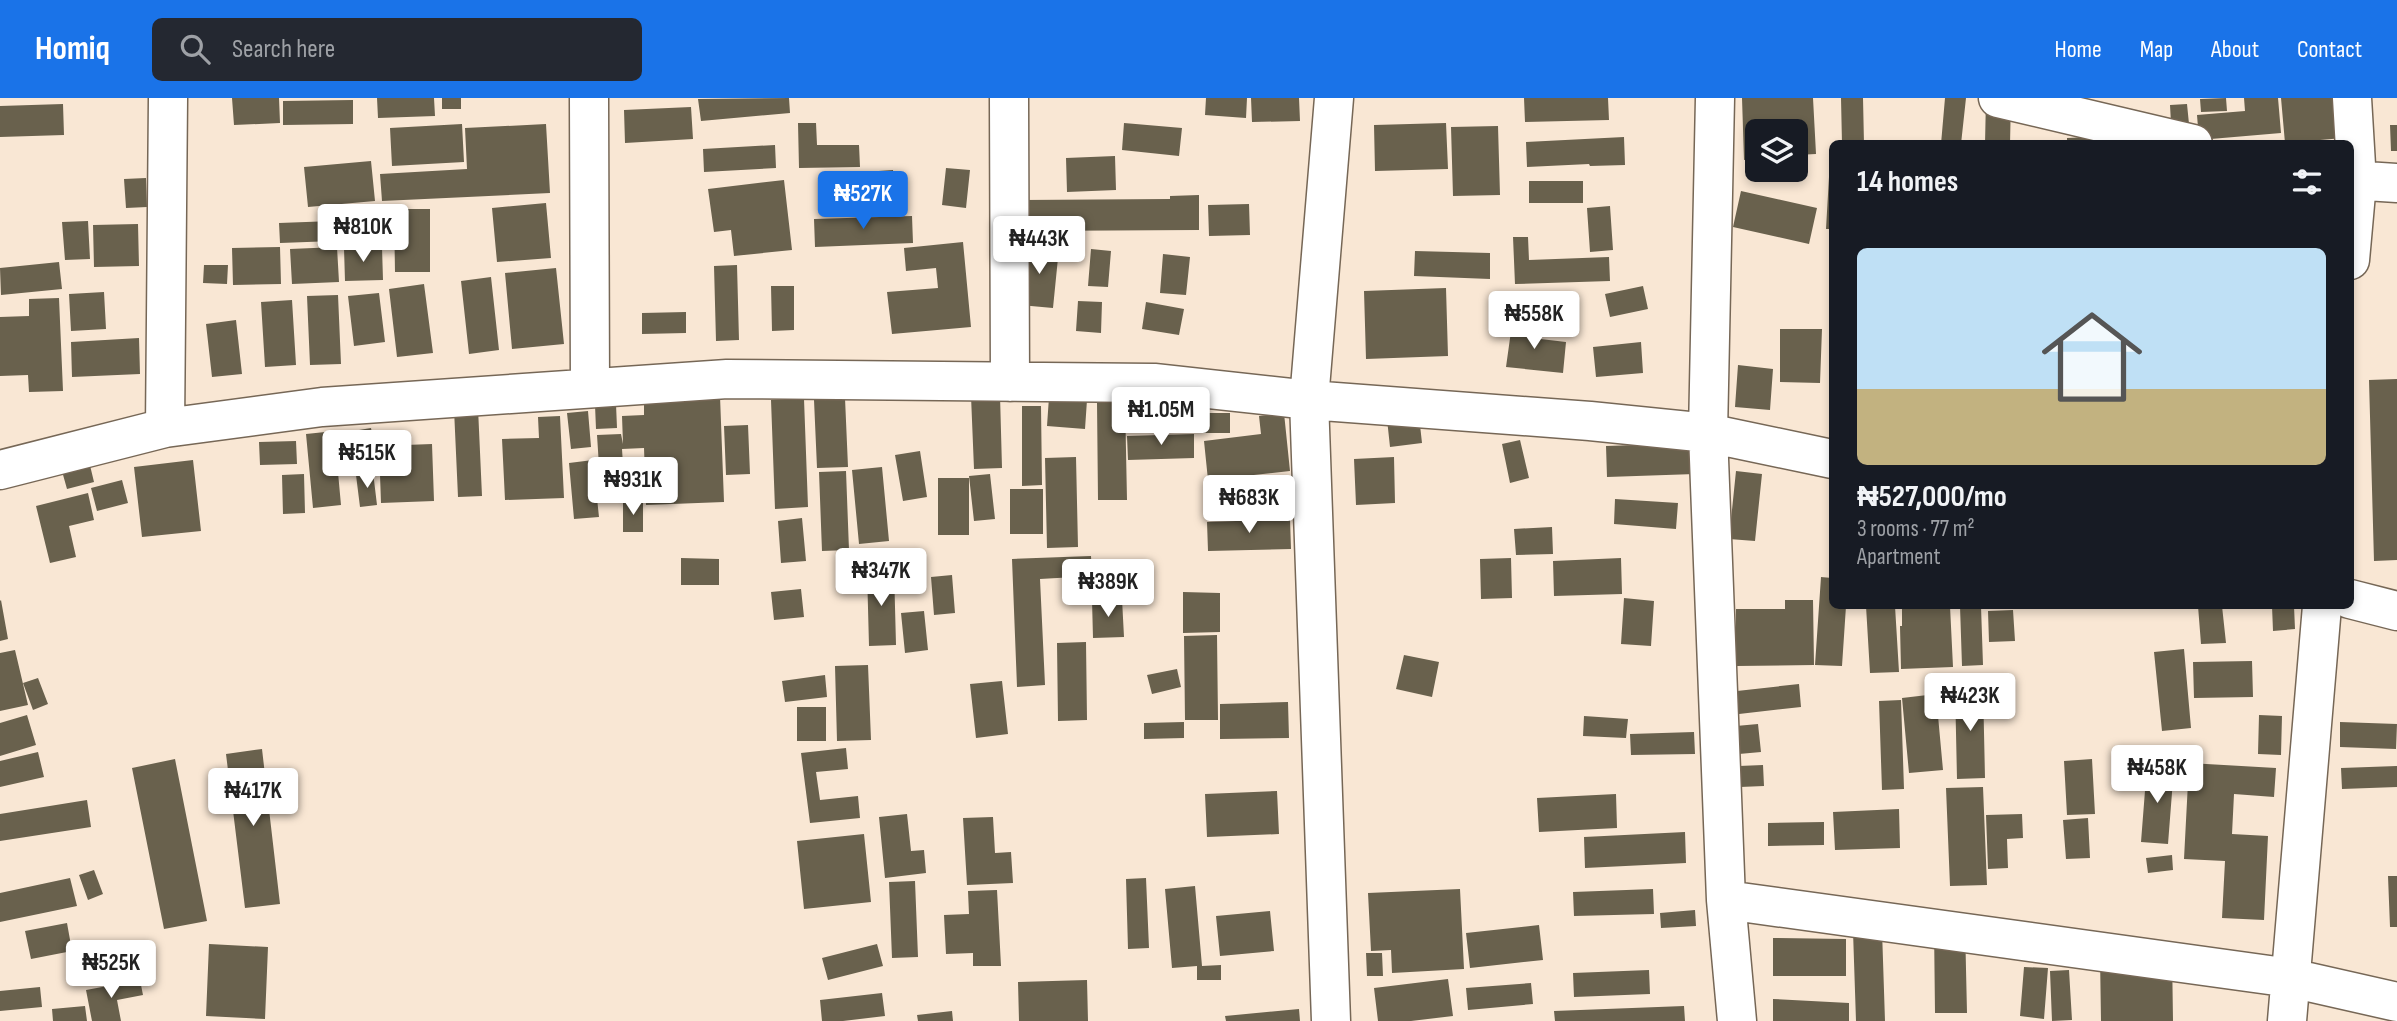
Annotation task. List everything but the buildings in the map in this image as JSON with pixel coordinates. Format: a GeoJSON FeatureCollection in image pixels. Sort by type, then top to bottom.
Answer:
{"type":"FeatureCollection","features":[{"type":"Feature","properties":{"kind":"street"},"geometry":{"type":"LineString","coordinates":[[165,428],[168,98]]}},
{"type":"Feature","properties":{"kind":"street"},"geometry":{"type":"LineString","coordinates":[[589,98],[590,388]]}},
{"type":"Feature","properties":{"kind":"street"},"geometry":{"type":"LineString","coordinates":[[1009,98],[1010,382]]}},
{"type":"Feature","properties":{"kind":"street"},"geometry":{"type":"LineString","coordinates":[[1331,1021],[1309,400],[1335,98]]}},
{"type":"Feature","properties":{"kind":"street"},"geometry":{"type":"LineString","coordinates":[[1715,98],[1708,433],[1726,900],[1737,1021]]}},
{"type":"Feature","properties":{"kind":"street"},"geometry":{"type":"LineString","coordinates":[[1998,98],[2176,140]]}},
{"type":"Feature","properties":{"kind":"street"},"geometry":{"type":"LineString","coordinates":[[2352,98],[2353,140]]}},
{"type":"Feature","properties":{"kind":"street"},"geometry":{"type":"LineString","coordinates":[[2354,181],[2397,183]]}},
{"type":"Feature","properties":{"kind":"street"},"geometry":{"type":"LineString","coordinates":[[0,470],[165,428],[322,407],[727,379],[1154,383],[1309,400],[1590,421],[1708,433],[1829,458]]}},
{"type":"Feature","properties":{"kind":"street"},"geometry":{"type":"LineString","coordinates":[[2354,600],[2397,611]]}},
{"type":"Feature","properties":{"kind":"street"},"geometry":{"type":"LineString","coordinates":[[2287,1021],[2322,609]]}},
{"type":"Feature","properties":{"kind":"street"},"geometry":{"type":"LineString","coordinates":[[1726,900],[2291,978],[2397,1002]]}}]}
